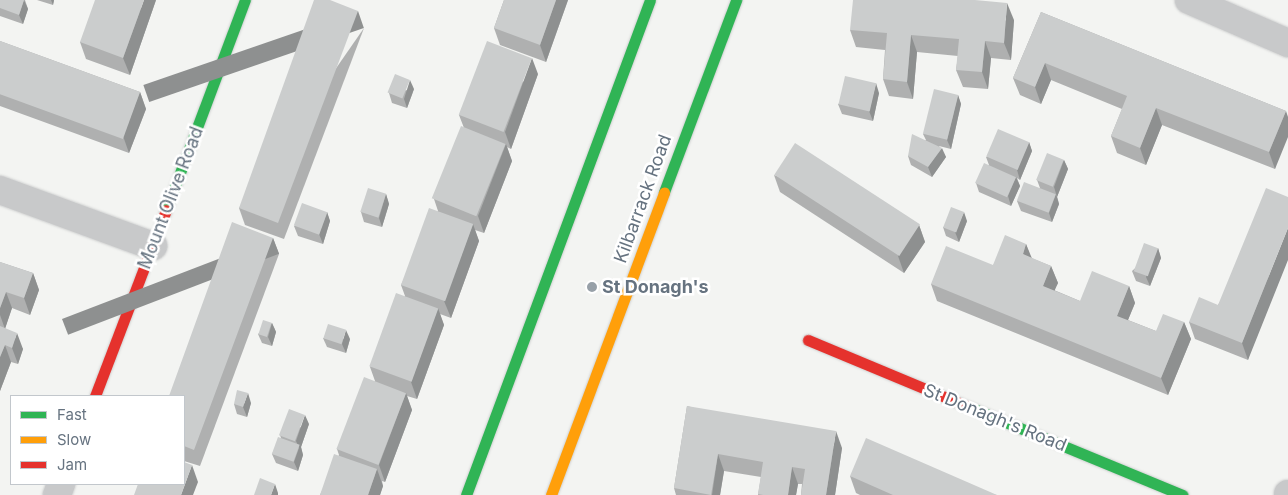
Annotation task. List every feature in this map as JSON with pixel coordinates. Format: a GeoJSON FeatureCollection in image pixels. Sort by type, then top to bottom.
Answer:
{"type":"FeatureCollection","features":[{"type":"Feature","properties":{"kind":"street","name":"Mount Olive Road"},"geometry":{"type":"LineString","coordinates":[[95,395],[245,0]]}},
{"type":"Feature","properties":{"kind":"street"},"geometry":{"type":"LineString","coordinates":[[466,495],[650,0]]}},
{"type":"Feature","properties":{"kind":"street","name":"Kilbarrack Road"},"geometry":{"type":"LineString","coordinates":[[551,495],[736,0]]}},
{"type":"Feature","properties":{"kind":"street"},"geometry":{"type":"LineString","coordinates":[[1189,0],[1288,43]]}},
{"type":"Feature","properties":{"kind":"street"},"geometry":{"type":"LineString","coordinates":[[0,190],[153,246]]}},
{"type":"Feature","properties":{"kind":"street","name":"St Donagh's Road"},"geometry":{"type":"LineString","coordinates":[[808,340],[1182,495]]}},
{"type":"Feature","properties":{"kind":"building"},"geometry":{"type":"Polygon","coordinates":[[[0,0],[24,0],[19,15],[0,8],[0,0]]]}},
{"type":"Feature","properties":{"kind":"building"},"geometry":{"type":"Polygon","coordinates":[[[95,0],[144,0],[123,58],[80,42],[95,0]]]}},
{"type":"Feature","properties":{"kind":"building"},"geometry":{"type":"Polygon","coordinates":[[[314,0],[330,0],[358,11],[278,223],[239,208],[314,0]]]}},
{"type":"Feature","properties":{"kind":"building"},"geometry":{"type":"Polygon","coordinates":[[[504,0],[556,0],[540,45],[494,28],[504,0]]]}},
{"type":"Feature","properties":{"kind":"building"},"geometry":{"type":"Polygon","coordinates":[[[853,0],[975,0],[1007,3],[1004,43],[985,41],[982,72],[956,70],[959,39],[911,35],[907,82],[883,79],[887,33],[850,30],[853,0]]]}},
{"type":"Feature","properties":{"kind":"building"},"geometry":{"type":"Polygon","coordinates":[[[1041,12],[1286,111],[1269,152],[1156,108],[1140,148],[1111,136],[1127,96],[1045,63],[1035,87],[1013,78],[1041,12]]]}},
{"type":"Feature","properties":{"kind":"building"},"geometry":{"type":"Polygon","coordinates":[[[0,41],[140,92],[123,139],[0,94],[0,41]]]}},
{"type":"Feature","properties":{"kind":"building"},"geometry":{"type":"Polygon","coordinates":[[[487,41],[532,58],[504,132],[459,115],[487,41]]]}},
{"type":"Feature","properties":{"kind":"building"},"geometry":{"type":"Polygon","coordinates":[[[395,74],[410,80],[402,99],[388,93],[395,74]]]}},
{"type":"Feature","properties":{"kind":"building"},"geometry":{"type":"Polygon","coordinates":[[[845,76],[876,83],[870,111],[838,104],[845,76]]]}},
{"type":"Feature","properties":{"kind":"building"},"geometry":{"type":"Polygon","coordinates":[[[934,89],[958,95],[947,140],[923,134],[934,89]]]}},
{"type":"Feature","properties":{"kind":"building"},"geometry":{"type":"Polygon","coordinates":[[[461,126],[506,144],[476,216],[432,198],[461,126]]]}},
{"type":"Feature","properties":{"kind":"building"},"geometry":{"type":"Polygon","coordinates":[[[998,129],[1029,142],[1018,170],[986,157],[998,129]]]}},
{"type":"Feature","properties":{"kind":"building"},"geometry":{"type":"Polygon","coordinates":[[[912,134],[942,148],[928,167],[908,156],[912,134]]]}},
{"type":"Feature","properties":{"kind":"building"},"geometry":{"type":"Polygon","coordinates":[[[795,143],[920,224],[899,256],[774,175],[795,143]]]}},
{"type":"Feature","properties":{"kind":"building"},"geometry":{"type":"Polygon","coordinates":[[[1047,153],[1064,160],[1053,187],[1036,180],[1047,153]]]}},
{"type":"Feature","properties":{"kind":"building"},"geometry":{"type":"Polygon","coordinates":[[[984,163],[1016,177],[1007,197],[975,183],[984,163]]]}},
{"type":"Feature","properties":{"kind":"building"},"geometry":{"type":"Polygon","coordinates":[[[1024,182],[1056,194],[1049,213],[1017,201],[1024,182]]]}},
{"type":"Feature","properties":{"kind":"building"},"geometry":{"type":"Polygon","coordinates":[[[368,188],[386,194],[378,218],[360,212],[368,188]]]}},
{"type":"Feature","properties":{"kind":"building"},"geometry":{"type":"Polygon","coordinates":[[[1266,188],[1288,197],[1288,228],[1242,343],[1189,322],[1199,297],[1218,305],[1266,188]]]}},
{"type":"Feature","properties":{"kind":"building"},"geometry":{"type":"Polygon","coordinates":[[[302,203],[327,212],[319,235],[294,226],[302,203]]]}},
{"type":"Feature","properties":{"kind":"building"},"geometry":{"type":"Polygon","coordinates":[[[951,207],[964,212],[956,233],[943,228],[951,207]]]}},
{"type":"Feature","properties":{"kind":"building"},"geometry":{"type":"Polygon","coordinates":[[[429,208],[473,224],[445,301],[401,285],[429,208]]]}},
{"type":"Feature","properties":{"kind":"building"},"geometry":{"type":"Polygon","coordinates":[[[232,222],[273,238],[194,450],[185,446],[185,395],[169,395],[232,222]]]}},
{"type":"Feature","properties":{"kind":"building"},"geometry":{"type":"Polygon","coordinates":[[[1005,235],[1026,244],[1023,254],[1051,266],[1043,286],[1080,301],[1092,271],[1129,286],[1117,316],[1156,331],[1163,314],[1184,322],[1161,378],[931,284],[946,246],[993,265],[1005,235]]]}},
{"type":"Feature","properties":{"kind":"building"},"geometry":{"type":"Polygon","coordinates":[[[1144,243],[1158,248],[1148,276],[1134,271],[1144,243]]]}},
{"type":"Feature","properties":{"kind":"building"},"geometry":{"type":"Polygon","coordinates":[[[0,262],[33,273],[24,298],[6,292],[0,308],[0,262]]]}},
{"type":"Feature","properties":{"kind":"building"},"geometry":{"type":"Polygon","coordinates":[[[396,293],[438,308],[412,382],[369,366],[396,293]]]}},
{"type":"Feature","properties":{"kind":"building"},"geometry":{"type":"Polygon","coordinates":[[[263,320],[272,323],[267,337],[258,334],[263,320]]]}},
{"type":"Feature","properties":{"kind":"building"},"geometry":{"type":"Polygon","coordinates":[[[328,324],[346,330],[341,344],[323,338],[328,324]]]}},
{"type":"Feature","properties":{"kind":"building"},"geometry":{"type":"Polygon","coordinates":[[[0,326],[17,333],[12,348],[5,345],[0,357],[0,326]]]}},
{"type":"Feature","properties":{"kind":"building"},"geometry":{"type":"Polygon","coordinates":[[[364,377],[406,393],[378,465],[336,449],[364,377]]]}},
{"type":"Feature","properties":{"kind":"building"},"geometry":{"type":"Polygon","coordinates":[[[237,390],[248,393],[243,407],[234,404],[237,390]]]}},
{"type":"Feature","properties":{"kind":"building"},"geometry":{"type":"Polygon","coordinates":[[[687,406],[836,431],[826,495],[801,495],[805,469],[792,467],[788,495],[758,494],[763,462],[718,454],[711,495],[674,488],[687,406]]]}},
{"type":"Feature","properties":{"kind":"building"},"geometry":{"type":"Polygon","coordinates":[[[289,409],[305,415],[295,441],[279,435],[289,409]]]}},
{"type":"Feature","properties":{"kind":"building"},"geometry":{"type":"Polygon","coordinates":[[[278,437],[300,445],[293,462],[272,454],[278,437]]]}},
{"type":"Feature","properties":{"kind":"building"},"geometry":{"type":"Polygon","coordinates":[[[866,438],[997,495],[893,495],[850,476],[866,438]]]}},
{"type":"Feature","properties":{"kind":"building"},"geometry":{"type":"Polygon","coordinates":[[[334,454],[377,469],[368,495],[320,495],[334,454]]]}},
{"type":"Feature","properties":{"kind":"building"},"geometry":{"type":"Polygon","coordinates":[[[185,462],[192,465],[185,484],[185,462]]]}},
{"type":"Feature","properties":{"kind":"building"},"geometry":{"type":"Polygon","coordinates":[[[260,478],[275,484],[271,495],[254,495],[260,478]]]}},
{"type":"Feature","properties":{"kind":"building"},"geometry":{"type":"Polygon","coordinates":[[[138,485],[185,485],[181,495],[134,495],[138,485]]]}},
{"type":"Feature","properties":{"kind":"traffic: fast"},"geometry":{"type":"LineString","coordinates":[[166,210],[245,0]]}},
{"type":"Feature","properties":{"kind":"traffic: fast"},"geometry":{"type":"LineString","coordinates":[[466,495],[650,0]]}},
{"type":"Feature","properties":{"kind":"traffic: fast"},"geometry":{"type":"LineString","coordinates":[[664,192],[736,0]]}},
{"type":"Feature","properties":{"kind":"traffic: fast"},"geometry":{"type":"LineString","coordinates":[[969,407],[1183,495]]}},
{"type":"Feature","properties":{"kind":"traffic: slow"},"geometry":{"type":"LineString","coordinates":[[551,495],[664,192]]}},
{"type":"Feature","properties":{"kind":"traffic: jam"},"geometry":{"type":"LineString","coordinates":[[95,395],[166,210]]}},
{"type":"Feature","properties":{"kind":"traffic: jam"},"geometry":{"type":"LineString","coordinates":[[808,340],[969,407]]}},
{"type":"Feature","properties":{"kind":"place","name":"St Donagh's"},"geometry":{"type":"Point","coordinates":[592,287]}}]}
